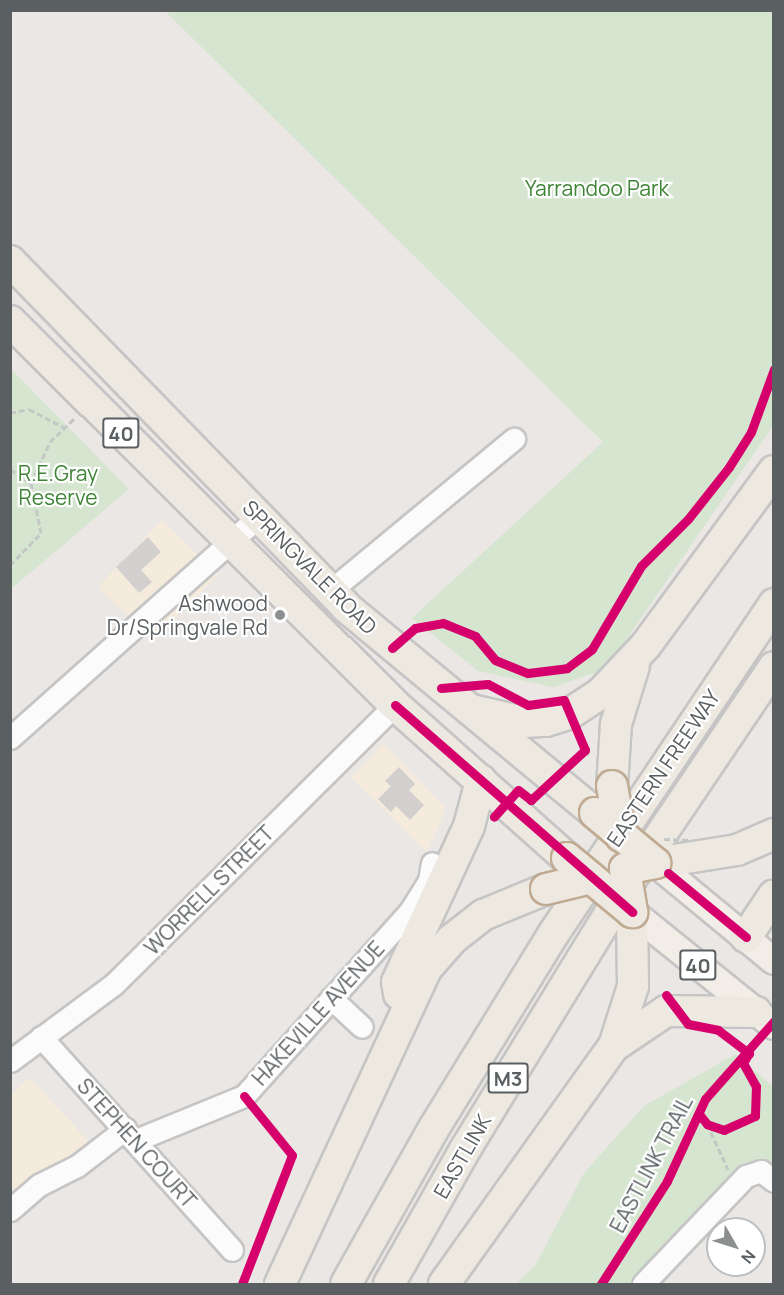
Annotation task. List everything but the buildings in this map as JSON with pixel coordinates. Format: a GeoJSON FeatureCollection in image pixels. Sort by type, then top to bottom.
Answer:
{"type":"FeatureCollection","features":[{"type":"Feature","properties":{"kind":"highway","name":"SPRINGVALE ROAD"},"geometry":{"type":"LineString","coordinates":[[10,261],[227,481],[257,518],[330,591],[466,709],[621,836],[658,863]]}},
{"type":"Feature","properties":{"kind":"highway","name":"SPRINGVALE ROAD"},"geometry":{"type":"LineString","coordinates":[[10,321],[231,544],[395,705],[636,920]]}},
{"type":"Feature","properties":{"kind":"highway"},"geometry":{"type":"LineString","coordinates":[[466,709],[533,722],[569,714],[600,694],[646,645],[774,471]]}},
{"type":"Feature","properties":{"kind":"highway","name":"EASTERN FREEWAY"},"geometry":{"type":"LineString","coordinates":[[554,933],[774,604]]}},
{"type":"Feature","properties":{"kind":"highway"},"geometry":{"type":"LineString","coordinates":[[621,836],[612,786],[620,704],[646,645]]}},
{"type":"Feature","properties":{"kind":"highway","name":"EASTERN FREEWAY"},"geometry":{"type":"LineString","coordinates":[[658,863],[774,667]]}},
{"type":"Feature","properties":{"kind":"highway"},"geometry":{"type":"LineString","coordinates":[[402,1015],[398,982],[469,826],[481,781]]}},
{"type":"Feature","properties":{"kind":"highway"},"geometry":{"type":"LineString","coordinates":[[280,1284],[402,1015],[427,968],[451,940],[483,915],[546,889],[658,863],[737,850],[774,834]]}},
{"type":"Feature","properties":{"kind":"highway"},"geometry":{"type":"LineString","coordinates":[[444,1284],[614,1046],[633,986],[636,920],[658,863]]}},
{"type":"Feature","properties":{"kind":"highway","name":"EASTLINK"},"geometry":{"type":"LineString","coordinates":[[389,1284],[466,1148],[658,863]]}},
{"type":"Feature","properties":{"kind":"highway"},"geometry":{"type":"LineString","coordinates":[[746,937],[774,895]]}},
{"type":"Feature","properties":{"kind":"highway","name":"EASTLINK"},"geometry":{"type":"LineString","coordinates":[[346,1284],[440,1118],[554,933]]}},
{"type":"Feature","properties":{"kind":"highway"},"geometry":{"type":"LineString","coordinates":[[614,1046],[666,1011],[765,1019]]}},
{"type":"Feature","properties":{"kind":"main road","name":"SPRINGVALE ROAD"},"geometry":{"type":"LineString","coordinates":[[658,863],[774,961]]}},
{"type":"Feature","properties":{"kind":"main road","name":"SPRINGVALE ROAD"},"geometry":{"type":"LineString","coordinates":[[636,920],[765,1019]]}},
{"type":"Feature","properties":{"kind":"street"},"geometry":{"type":"LineString","coordinates":[[330,591],[514,439]]}},
{"type":"Feature","properties":{"kind":"street"},"geometry":{"type":"LineString","coordinates":[[10,738],[231,544],[257,518]]}},
{"type":"Feature","properties":{"kind":"street","name":"WORRELL STREET"},"geometry":{"type":"LineString","coordinates":[[10,1061],[114,984],[395,705]]}},
{"type":"Feature","properties":{"kind":"street","name":"HAKEVILLE AVENUE"},"geometry":{"type":"LineString","coordinates":[[10,1210],[39,1185],[131,1135],[238,1091],[331,998],[410,911],[429,880],[432,863]]}},
{"type":"Feature","properties":{"kind":"street"},"geometry":{"type":"LineString","coordinates":[[331,998],[362,1027]]}},
{"type":"Feature","properties":{"kind":"street","name":"STEPHEN COURT"},"geometry":{"type":"LineString","coordinates":[[41,1037],[232,1250]]}},
{"type":"Feature","properties":{"kind":"street"},"geometry":{"type":"LineString","coordinates":[[643,1284],[746,1176],[761,1171],[774,1181]]}},
{"type":"Feature","properties":{"kind":"path"},"geometry":{"type":"LineString","coordinates":[[10,413],[30,409],[65,428]]}},
{"type":"Feature","properties":{"kind":"path"},"geometry":{"type":"LineString","coordinates":[[10,565],[41,533],[31,483],[50,442],[76,417]]}},
{"type":"Feature","properties":{"kind":"path"},"geometry":{"type":"LineString","coordinates":[[10,469],[31,483]]}},
{"type":"Feature","properties":{"kind":"path"},"geometry":{"type":"LineString","coordinates":[[553,779],[585,750],[569,714]]}},
{"type":"Feature","properties":{"kind":"path"},"geometry":{"type":"LineString","coordinates":[[657,833],[666,841],[658,863]]}},
{"type":"Feature","properties":{"kind":"path"},"geometry":{"type":"LineString","coordinates":[[697,1118],[724,1130]]}},
{"type":"Feature","properties":{"kind":"path"},"geometry":{"type":"LineString","coordinates":[[707,1124],[729,1171],[736,1162],[746,1176]]}},
{"type":"Feature","properties":{"kind":"shaded area"},"geometry":{"type":"Polygon","coordinates":[[[162,520],[218,574],[154,641],[97,587],[162,520]]]}},
{"type":"Feature","properties":{"kind":"shaded area"},"geometry":{"type":"Polygon","coordinates":[[[383,744],[446,808],[427,852],[351,777],[383,744]]]}},
{"type":"Feature","properties":{"kind":"shaded area"},"geometry":{"type":"Polygon","coordinates":[[[30,1078],[91,1144],[11,1204],[11,1094],[30,1078]]]}},
{"type":"Feature","properties":{"kind":"green space","name":"Yarrandoo Park"},"geometry":{"type":"Polygon","coordinates":[[[165,11],[773,11],[773,426],[606,669],[553,687],[478,671],[412,618],[603,442],[165,11]]]}},
{"type":"Feature","properties":{"kind":"green space","name":"R.E.Gray Reserve"},"geometry":{"type":"Polygon","coordinates":[[[11,369],[129,489],[10,589],[11,369]]]}},
{"type":"Feature","properties":{"kind":"green space"},"geometry":{"type":"Polygon","coordinates":[[[736,1054],[773,1087],[773,1172],[748,1165],[633,1284],[516,1284],[535,1266],[584,1173],[644,1106],[736,1054]]]}},
{"type":"Feature","properties":{"kind":"cycle path"},"geometry":{"type":"LineString","coordinates":[[392,648],[415,628],[443,623],[475,636],[495,660],[528,673],[567,668],[592,649],[641,566],[688,519],[729,467],[751,432],[774,369]]}},
{"type":"Feature","properties":{"kind":"cycle path"},"geometry":{"type":"LineString","coordinates":[[441,688],[488,684],[528,705],[564,700],[585,750],[531,800],[518,790],[494,817]]}},
{"type":"Feature","properties":{"kind":"cycle path"},"geometry":{"type":"LineString","coordinates":[[395,705],[632,912]]}},
{"type":"Feature","properties":{"kind":"cycle path"},"geometry":{"type":"LineString","coordinates":[[668,873],[746,937]]}},
{"type":"Feature","properties":{"kind":"cycle path","name":"EASTLINK TRAIL"},"geometry":{"type":"LineString","coordinates":[[666,995],[688,1024],[718,1030],[749,1053],[743,1063],[756,1086],[755,1116],[724,1130],[707,1124],[699,1114]]}},
{"type":"Feature","properties":{"kind":"cycle path","name":"EASTLINK TRAIL"},"geometry":{"type":"LineString","coordinates":[[601,1284],[667,1181],[705,1099],[774,1021]]}},
{"type":"Feature","properties":{"kind":"cycle path"},"geometry":{"type":"LineString","coordinates":[[242,1284],[292,1155],[244,1096]]}},
{"type":"Feature","properties":{"kind":"place","name":"Ashwood Dr/Springvale Rd"},"geometry":{"type":"Point","coordinates":[280,615]}}]}
